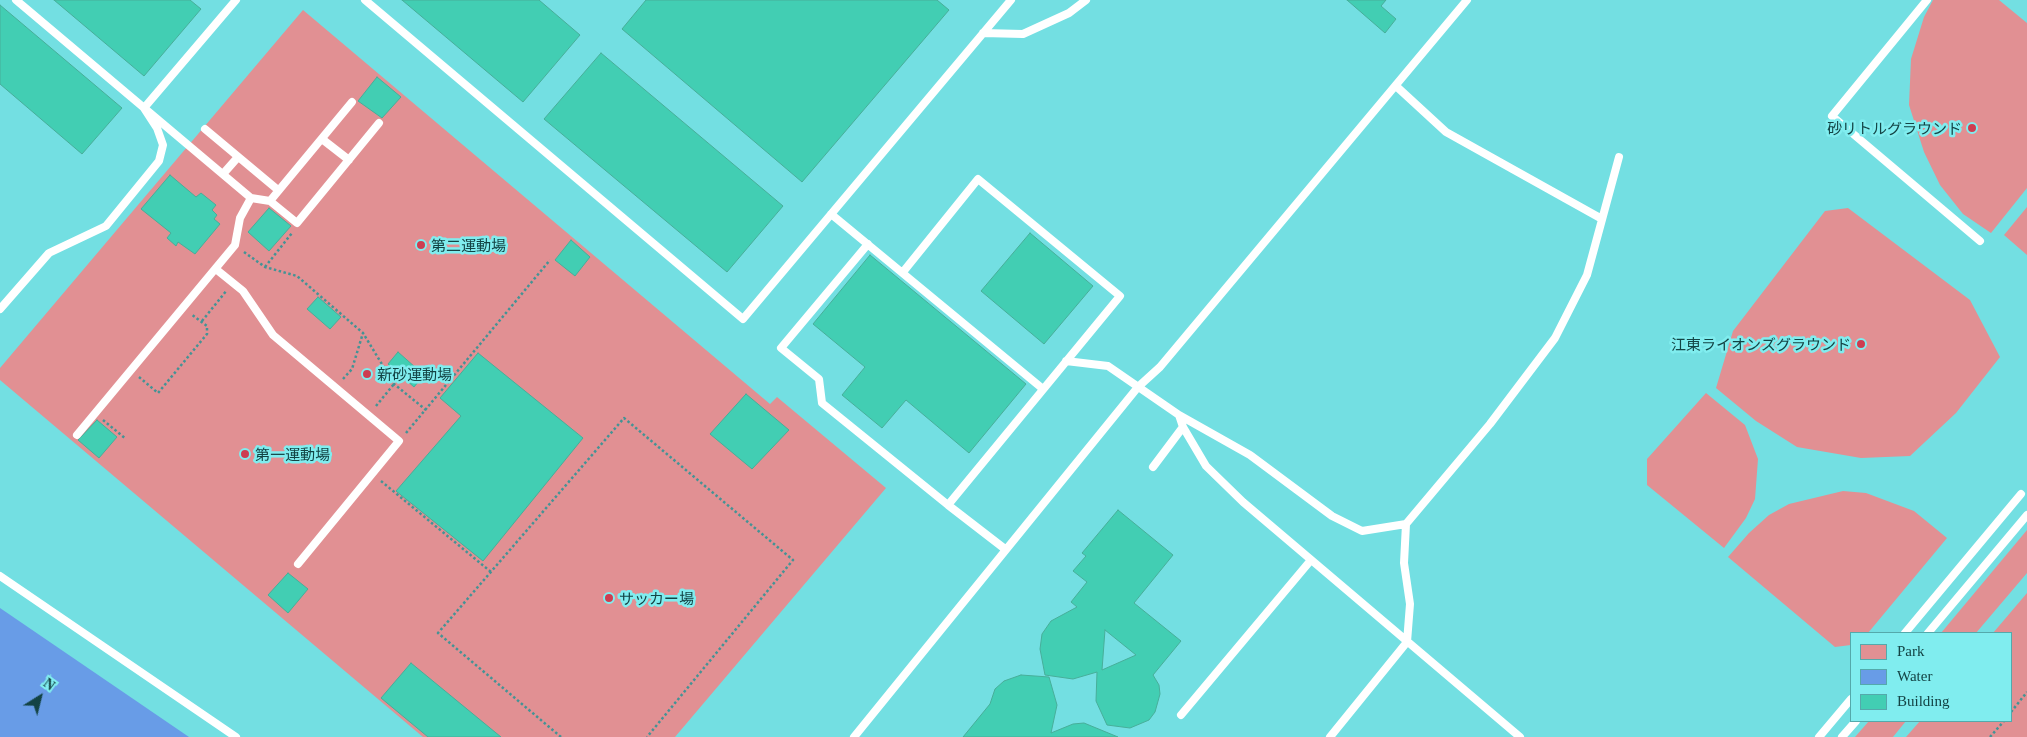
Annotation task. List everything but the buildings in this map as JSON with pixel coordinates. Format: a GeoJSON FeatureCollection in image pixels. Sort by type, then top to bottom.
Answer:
{"type":"FeatureCollection","features":[{"type":"Feature","properties":{"kind":"lane"},"geometry":{"type":"LineString","coordinates":[[16,0],[251,198],[270,201],[297,223],[380,123]]}},
{"type":"Feature","properties":{"kind":"lane"},"geometry":{"type":"LineString","coordinates":[[0,309],[49,253],[106,226],[158,161],[163,145],[157,128],[144,108],[236,0]]}},
{"type":"Feature","properties":{"kind":"lane"},"geometry":{"type":"LineString","coordinates":[[365,0],[743,319],[1011,0]]}},
{"type":"Feature","properties":{"kind":"lane"},"geometry":{"type":"LineString","coordinates":[[983,33],[1023,34],[1069,13],[1086,0]]}},
{"type":"Feature","properties":{"kind":"lane"},"geometry":{"type":"LineString","coordinates":[[854,737],[1138,387],[1160,367],[1467,0]]}},
{"type":"Feature","properties":{"kind":"lane"},"geometry":{"type":"LineString","coordinates":[[1927,0],[1832,116],[1980,241]]}},
{"type":"Feature","properties":{"kind":"lane"},"geometry":{"type":"LineString","coordinates":[[1396,86],[1446,132],[1602,219]]}},
{"type":"Feature","properties":{"kind":"lane"},"geometry":{"type":"LineString","coordinates":[[270,201],[352,102]]}},
{"type":"Feature","properties":{"kind":"lane"},"geometry":{"type":"LineString","coordinates":[[205,129],[278,190]]}},
{"type":"Feature","properties":{"kind":"lane"},"geometry":{"type":"LineString","coordinates":[[322,139],[348,160]]}},
{"type":"Feature","properties":{"kind":"lane"},"geometry":{"type":"LineString","coordinates":[[223,174],[238,157]]}},
{"type":"Feature","properties":{"kind":"lane"},"geometry":{"type":"LineString","coordinates":[[1330,737],[1407,642],[1410,604],[1404,563],[1406,524],[1490,424],[1555,338],[1587,275],[1619,157]]}},
{"type":"Feature","properties":{"kind":"lane"},"geometry":{"type":"LineString","coordinates":[[903,272],[978,179],[1120,296],[948,505]]}},
{"type":"Feature","properties":{"kind":"lane"},"geometry":{"type":"LineString","coordinates":[[77,435],[217,270],[235,245],[240,218],[251,198]]}},
{"type":"Feature","properties":{"kind":"lane"},"geometry":{"type":"LineString","coordinates":[[831,214],[1042,389]]}},
{"type":"Feature","properties":{"kind":"lane"},"geometry":{"type":"LineString","coordinates":[[868,244],[781,348],[819,380],[822,403],[1005,549]]}},
{"type":"Feature","properties":{"kind":"lane"},"geometry":{"type":"LineString","coordinates":[[217,270],[242,291],[273,335],[399,441],[298,564]]}},
{"type":"Feature","properties":{"kind":"lane"},"geometry":{"type":"LineString","coordinates":[[1066,361],[1108,366],[1179,415],[1250,455],[1332,516],[1362,531],[1406,524]]}},
{"type":"Feature","properties":{"kind":"lane"},"geometry":{"type":"LineString","coordinates":[[1179,415],[1183,426],[1206,466],[1243,502],[1520,737]]}},
{"type":"Feature","properties":{"kind":"lane"},"geometry":{"type":"LineString","coordinates":[[1153,466],[1183,426]]}},
{"type":"Feature","properties":{"kind":"lane"},"geometry":{"type":"LineString","coordinates":[[1906,632],[2021,494]]}},
{"type":"Feature","properties":{"kind":"lane"},"geometry":{"type":"LineString","coordinates":[[1929,632],[2027,515]]}},
{"type":"Feature","properties":{"kind":"lane"},"geometry":{"type":"LineString","coordinates":[[1181,715],[1312,560]]}},
{"type":"Feature","properties":{"kind":"lane"},"geometry":{"type":"LineString","coordinates":[[0,576],[236,737]]}},
{"type":"Feature","properties":{"kind":"lane"},"geometry":{"type":"LineString","coordinates":[[1819,737],[1850,700]]}},
{"type":"Feature","properties":{"kind":"lane"},"geometry":{"type":"LineString","coordinates":[[1842,737],[1855,722]]}},
{"type":"Feature","properties":{"kind":"path"},"geometry":{"type":"LineString","coordinates":[[265,267],[294,231],[297,223]]}},
{"type":"Feature","properties":{"kind":"path"},"geometry":{"type":"LineString","coordinates":[[235,245],[265,267],[297,276],[363,333],[394,384],[426,410]]}},
{"type":"Feature","properties":{"kind":"path"},"geometry":{"type":"LineString","coordinates":[[399,441],[550,260]]}},
{"type":"Feature","properties":{"kind":"path"},"geometry":{"type":"LineString","coordinates":[[202,321],[233,284]]}},
{"type":"Feature","properties":{"kind":"path"},"geometry":{"type":"LineString","coordinates":[[132,371],[158,393],[207,334],[207,326],[184,308]]}},
{"type":"Feature","properties":{"kind":"path"},"geometry":{"type":"LineString","coordinates":[[336,388],[352,369],[363,333]]}},
{"type":"Feature","properties":{"kind":"path"},"geometry":{"type":"LineString","coordinates":[[368,416],[394,384]]}},
{"type":"Feature","properties":{"kind":"path"},"geometry":{"type":"LineString","coordinates":[[96,414],[126,439]]}},
{"type":"Feature","properties":{"kind":"path"},"geometry":{"type":"LineString","coordinates":[[561,737],[438,633],[624,418],[793,560],[646,737]]}},
{"type":"Feature","properties":{"kind":"path"},"geometry":{"type":"LineString","coordinates":[[373,474],[491,572]]}},
{"type":"Feature","properties":{"kind":"path"},"geometry":{"type":"LineString","coordinates":[[2012,711],[2027,692]]}},
{"type":"Feature","properties":{"kind":"path"},"geometry":{"type":"LineString","coordinates":[[1990,737],[2003,722]]}},
{"type":"Feature","properties":{"kind":"green space","name":"砂リトルグラウンド"},"geometry":{"type":"Polygon","coordinates":[[[1933,0],[1999,0],[2027,23],[2027,188],[1991,233],[1963,214],[1940,185],[1924,152],[1909,105],[1911,59],[1924,17],[1933,0]]]}},
{"type":"Feature","properties":{"kind":"green space","name":"新砂運動場"},"geometry":{"type":"Polygon","coordinates":[[[303,10],[770,404],[777,397],[886,488],[675,737],[423,737],[0,380],[0,368],[303,10]]]}},
{"type":"Feature","properties":{"kind":"green space"},"geometry":{"type":"Polygon","coordinates":[[[2027,207],[2027,255],[2004,235],[2027,207]]]}},
{"type":"Feature","properties":{"kind":"green space","name":"江東ライオンズグラウンド"},"geometry":{"type":"Polygon","coordinates":[[[1848,208],[1970,300],[2000,357],[1956,413],[1910,456],[1861,458],[1797,447],[1756,421],[1716,388],[1733,331],[1825,211],[1848,208]]]}},
{"type":"Feature","properties":{"kind":"green space"},"geometry":{"type":"Polygon","coordinates":[[[1706,393],[1745,425],[1758,459],[1755,499],[1746,518],[1724,548],[1647,485],[1647,459],[1706,393]]]}},
{"type":"Feature","properties":{"kind":"green space"},"geometry":{"type":"Polygon","coordinates":[[[1843,491],[1866,493],[1914,511],[1947,538],[1869,632],[1850,632],[1850,645],[1835,647],[1728,557],[1749,533],[1769,515],[1789,504],[1843,491]]]}},
{"type":"Feature","properties":{"kind":"green space"},"geometry":{"type":"Polygon","coordinates":[[[2027,530],[2027,573],[1977,632],[1942,632],[2027,530]]]}},
{"type":"Feature","properties":{"kind":"green space"},"geometry":{"type":"Polygon","coordinates":[[[2027,593],[2027,737],[1906,737],[1919,722],[2012,722],[2012,632],[1994,632],[2027,593]]]}},
{"type":"Feature","properties":{"kind":"green space"},"geometry":{"type":"Polygon","coordinates":[[[1868,722],[1905,722],[1893,737],[1855,737],[1868,722]]]}},
{"type":"Feature","properties":{"kind":"water"},"geometry":{"type":"Polygon","coordinates":[[[0,608],[189,737],[0,737],[0,608]]]}},
{"type":"Feature","properties":{"kind":"place","name":"砂リトルグラウンド"},"geometry":{"type":"Point","coordinates":[1972,128]}},
{"type":"Feature","properties":{"kind":"place","name":"第二運動場"},"geometry":{"type":"Point","coordinates":[421,245]}},
{"type":"Feature","properties":{"kind":"place","name":"江東ライオンズグラウンド"},"geometry":{"type":"Point","coordinates":[1861,344]}},
{"type":"Feature","properties":{"kind":"place","name":"新砂運動場"},"geometry":{"type":"Point","coordinates":[367,374]}},
{"type":"Feature","properties":{"kind":"place","name":"第一運動場"},"geometry":{"type":"Point","coordinates":[245,454]}},
{"type":"Feature","properties":{"kind":"place","name":"サッカー場"},"geometry":{"type":"Point","coordinates":[609,598]}}]}
